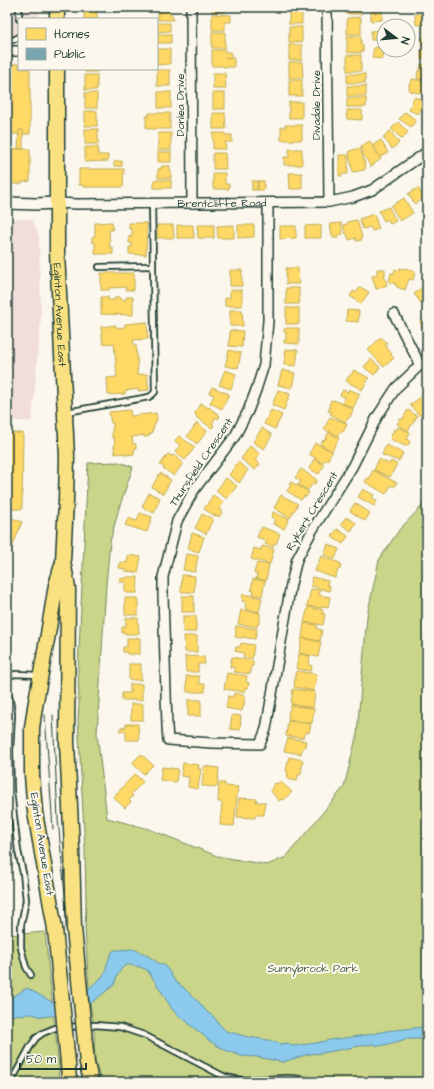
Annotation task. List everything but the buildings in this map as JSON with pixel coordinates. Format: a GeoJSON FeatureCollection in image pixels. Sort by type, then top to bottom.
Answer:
{"type":"FeatureCollection","features":[{"type":"Feature","properties":{"kind":"main road"},"geometry":{"type":"LineString","coordinates":[[56,7],[57,18]]}},
{"type":"Feature","properties":{"kind":"main road","name":"Eglinton Avenue East"},"geometry":{"type":"LineString","coordinates":[[57,70],[57,252],[67,456],[64,561],[68,588],[67,742],[74,928],[91,1082]]}},
{"type":"Feature","properties":{"kind":"main road","name":"Eglinton Avenue East"},"geometry":{"type":"LineString","coordinates":[[64,561],[56,585],[32,728],[32,775],[35,812],[55,929],[69,1082]]}},
{"type":"Feature","properties":{"kind":"street","name":"Donlea Drive"},"geometry":{"type":"LineString","coordinates":[[191,7],[192,203]]}},
{"type":"Feature","properties":{"kind":"street","name":"Divadale Drive"},"geometry":{"type":"LineString","coordinates":[[328,7],[328,202]]}},
{"type":"Feature","properties":{"kind":"street"},"geometry":{"type":"LineString","coordinates":[[7,51],[18,51]]}},
{"type":"Feature","properties":{"kind":"street","name":"Brentcliffe Road"},"geometry":{"type":"LineString","coordinates":[[7,203],[76,204],[328,202],[353,197],[372,190],[426,153]]}},
{"type":"Feature","properties":{"kind":"street","name":"Thursfield Crescent"},"geometry":{"type":"LineString","coordinates":[[212,743],[168,740],[163,576],[177,521],[194,490],[235,436],[251,404],[264,365],[268,321],[268,203]]}},
{"type":"Feature","properties":{"kind":"street"},"geometry":{"type":"LineString","coordinates":[[394,314],[417,359],[423,365]]}},
{"type":"Feature","properties":{"kind":"street","name":"Rykert Crescent"},"geometry":{"type":"LineString","coordinates":[[212,743],[260,744],[266,729],[291,584],[297,559],[313,529],[352,467],[377,417],[396,388],[423,365]]}},
{"type":"Feature","properties":{"kind":"lane"},"geometry":{"type":"LineString","coordinates":[[19,18],[20,7]]}},
{"type":"Feature","properties":{"kind":"lane"},"geometry":{"type":"LineString","coordinates":[[7,40],[13,40],[18,38]]}},
{"type":"Feature","properties":{"kind":"lane"},"geometry":{"type":"LineString","coordinates":[[65,412],[149,397],[155,392],[152,203]]}},
{"type":"Feature","properties":{"kind":"lane"},"geometry":{"type":"LineString","coordinates":[[99,267],[153,266]]}},
{"type":"Feature","properties":{"kind":"lane"},"geometry":{"type":"LineString","coordinates":[[7,676],[16,674],[40,675]]}},
{"type":"Feature","properties":{"kind":"lane"},"geometry":{"type":"LineString","coordinates":[[7,691],[12,714],[10,751],[11,791],[18,851],[23,873],[26,900],[21,925],[20,948],[26,967],[31,975]]}},
{"type":"Feature","properties":{"kind":"lane"},"geometry":{"type":"LineString","coordinates":[[11,1082],[36,1038],[55,1028],[96,1025],[120,1027],[144,1035],[225,1077],[241,1080],[288,1078],[315,1082]]}},
{"type":"Feature","properties":{"kind":"shaded area"},"geometry":{"type":"Polygon","coordinates":[[[7,7],[39,7],[39,18],[18,18],[18,44],[7,44],[7,7]]]}},
{"type":"Feature","properties":{"kind":"shaded area"},"geometry":{"type":"Polygon","coordinates":[[[7,219],[32,219],[39,236],[41,318],[32,421],[7,421],[7,219]]]}},
{"type":"Feature","properties":{"kind":"green space","name":"Sunnybrook Park"},"geometry":{"type":"Polygon","coordinates":[[[119,462],[133,467],[119,508],[110,542],[106,585],[97,733],[107,818],[149,829],[217,856],[267,865],[286,857],[344,787],[357,734],[367,616],[379,560],[399,530],[423,505],[427,497],[427,1082],[101,1082],[95,1061],[94,1031],[90,1003],[85,929],[85,850],[78,719],[78,669],[88,463],[119,462]]]}},
{"type":"Feature","properties":{"kind":"green space"},"geometry":{"type":"Polygon","coordinates":[[[45,932],[59,1068],[58,1082],[7,1082],[7,935],[45,932]]]}},
{"type":"Feature","properties":{"kind":"water"},"geometry":{"type":"Polygon","coordinates":[[[133,949],[164,965],[174,980],[199,1002],[226,1031],[281,1044],[288,1043],[292,1046],[386,1031],[423,1027],[427,1028],[427,1039],[406,1039],[379,1046],[373,1044],[365,1045],[309,1054],[283,1062],[257,1057],[241,1056],[225,1050],[208,1040],[187,1021],[179,1017],[172,1009],[147,970],[130,965],[126,965],[122,968],[114,985],[81,1011],[65,1016],[42,1017],[32,1014],[13,1015],[7,1017],[7,1000],[27,988],[52,1002],[74,1001],[102,977],[106,971],[106,967],[113,951],[133,949]]]}},
{"type":"Feature","properties":{"kind":"pier"},"geometry":{"type":"Polygon","coordinates":[[[87,986],[89,1007],[82,1013],[65,1018],[55,1018],[53,1000],[73,999],[87,986]]]}},
{"type":"Feature","properties":{"kind":"tram line"},"geometry":{"type":"LineString","coordinates":[[45,715],[53,829]]}},
{"type":"Feature","properties":{"kind":"tram line"},"geometry":{"type":"LineString","coordinates":[[53,715],[58,819],[82,1082]]}}]}
